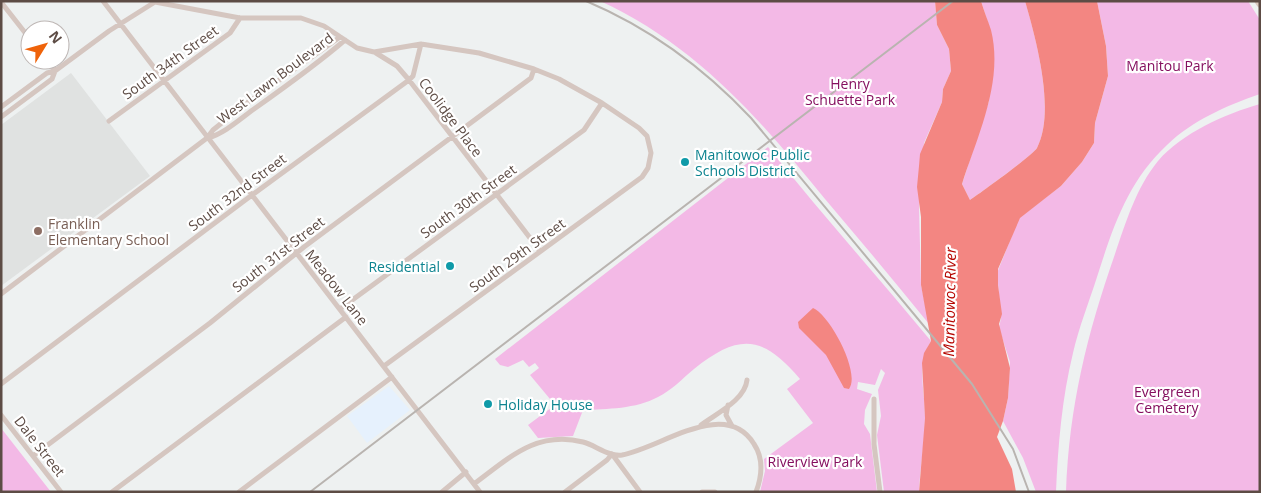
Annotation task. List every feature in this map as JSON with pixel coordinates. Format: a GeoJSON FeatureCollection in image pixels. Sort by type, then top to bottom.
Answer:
{"type":"FeatureCollection","features":[{"type":"Feature","properties":{"kind":"street","name":"Meadow Lane"},"geometry":{"type":"LineString","coordinates":[[103,1],[480,492]]}},
{"type":"Feature","properties":{"kind":"street"},"geometry":{"type":"LineString","coordinates":[[1,2],[20,26]]}},
{"type":"Feature","properties":{"kind":"street"},"geometry":{"type":"LineString","coordinates":[[1,107],[47,73],[56,71],[120,24],[155,2]]}},
{"type":"Feature","properties":{"kind":"street","name":"Coolidge Place"},"geometry":{"type":"LineString","coordinates":[[155,2],[240,18],[301,18],[324,26],[357,48],[374,52],[397,66],[540,251]]}},
{"type":"Feature","properties":{"kind":"street","name":"South 34th Street"},"geometry":{"type":"LineString","coordinates":[[109,121],[230,33],[240,18]]}},
{"type":"Feature","properties":{"kind":"street","name":"West Lawn Boulevard"},"geometry":{"type":"LineString","coordinates":[[207,138],[212,130],[244,105],[342,39]]}},
{"type":"Feature","properties":{"kind":"street","name":"West Lawn Boulevard"},"geometry":{"type":"LineString","coordinates":[[207,138],[217,136],[314,66],[342,39]]}},
{"type":"Feature","properties":{"kind":"street"},"geometry":{"type":"LineString","coordinates":[[409,80],[413,76],[421,44]]}},
{"type":"Feature","properties":{"kind":"street"},"geometry":{"type":"LineString","coordinates":[[374,52],[421,44],[478,53],[534,69],[559,79],[602,103]]}},
{"type":"Feature","properties":{"kind":"street","name":"South 31st Street"},"geometry":{"type":"LineString","coordinates":[[33,456],[210,323],[296,253],[453,138],[531,78],[534,69]]}},
{"type":"Feature","properties":{"kind":"street"},"geometry":{"type":"LineString","coordinates":[[1,117],[52,79],[56,71]]}},
{"type":"Feature","properties":{"kind":"street","name":"South 32nd Street"},"geometry":{"type":"LineString","coordinates":[[1,384],[252,195],[409,80]]}},
{"type":"Feature","properties":{"kind":"street","name":"South 29th Street"},"geometry":{"type":"LineString","coordinates":[[384,366],[642,177],[648,168],[651,153],[647,136],[639,128],[602,103]]}},
{"type":"Feature","properties":{"kind":"street","name":"South 30th Street"},"geometry":{"type":"LineString","coordinates":[[340,309],[584,130],[602,103]]}},
{"type":"Feature","properties":{"kind":"street"},"geometry":{"type":"LineString","coordinates":[[1,294],[207,138]]}},
{"type":"Feature","properties":{"kind":"street"},"geometry":{"type":"LineString","coordinates":[[112,492],[346,317]]}},
{"type":"Feature","properties":{"kind":"street"},"geometry":{"type":"LineString","coordinates":[[239,492],[392,377]]}},
{"type":"Feature","properties":{"kind":"street"},"geometry":{"type":"LineString","coordinates":[[697,428],[728,405],[746,388],[747,380]]}},
{"type":"Feature","properties":{"kind":"street"},"geometry":{"type":"LineString","coordinates":[[874,399],[874,444],[880,492]]}},
{"type":"Feature","properties":{"kind":"street"},"geometry":{"type":"LineString","coordinates":[[728,405],[726,415],[732,426]]}},
{"type":"Feature","properties":{"kind":"street","name":"Dale Street"},"geometry":{"type":"LineString","coordinates":[[1,415],[61,492]]}},
{"type":"Feature","properties":{"kind":"street"},"geometry":{"type":"LineString","coordinates":[[474,484],[519,451],[544,440],[568,439],[620,456],[713,423],[732,426],[747,435],[758,452],[761,468],[756,492]]}},
{"type":"Feature","properties":{"kind":"street"},"geometry":{"type":"LineString","coordinates":[[565,492],[607,460],[612,454]]}},
{"type":"Feature","properties":{"kind":"street"},"geometry":{"type":"LineString","coordinates":[[612,454],[640,492]]}},
{"type":"Feature","properties":{"kind":"street"},"geometry":{"type":"LineString","coordinates":[[442,492],[466,472]]}},
{"type":"Feature","properties":{"kind":"street"},"geometry":{"type":"LineString","coordinates":[[702,492],[715,492]]}},
{"type":"Feature","properties":{"kind":"shaded area","name":"Franklin Elementary School"},"geometry":{"type":"Polygon","coordinates":[[[71,73],[150,176],[1,286],[1,125],[71,73]]]}},
{"type":"Feature","properties":{"kind":"shaded area"},"geometry":{"type":"Polygon","coordinates":[[[389,386],[410,410],[367,443],[347,416],[389,386]]]}},
{"type":"Feature","properties":{"kind":"green space","name":"Henry Schuette Park"},"geometry":{"type":"Polygon","coordinates":[[[600,1],[935,1],[937,25],[949,49],[951,71],[943,89],[942,102],[924,143],[919,206],[921,285],[929,324],[776,140],[724,86],[667,39],[635,19],[600,1]]]}},
{"type":"Feature","properties":{"kind":"green space"},"geometry":{"type":"Polygon","coordinates":[[[981,1],[1025,1],[1039,54],[1045,115],[1037,148],[1017,166],[970,200],[962,184],[989,101],[991,32],[981,1]]]}},
{"type":"Feature","properties":{"kind":"green space","name":"Manitou Park"},"geometry":{"type":"Polygon","coordinates":[[[1097,1],[1248,1],[1260,20],[1260,94],[1222,109],[1199,121],[1177,136],[1153,159],[1132,189],[1109,240],[1075,343],[1063,404],[1056,492],[1036,492],[1023,458],[1003,421],[1008,398],[1010,362],[999,328],[1001,318],[997,273],[1019,218],[1061,186],[1082,162],[1094,143],[1095,123],[1108,76],[1106,46],[1097,1]]]}},
{"type":"Feature","properties":{"kind":"green space","name":"Evergreen Cemetery"},"geometry":{"type":"Polygon","coordinates":[[[1260,104],[1260,492],[1066,492],[1075,400],[1088,342],[1105,284],[1128,218],[1144,182],[1158,161],[1192,133],[1233,113],[1260,104]]]}},
{"type":"Feature","properties":{"kind":"green space","name":"Riverview Park"},"geometry":{"type":"Polygon","coordinates":[[[768,147],[931,341],[926,350],[922,378],[925,426],[919,492],[884,492],[877,435],[881,416],[878,390],[885,373],[881,369],[875,385],[858,382],[857,389],[872,394],[865,410],[864,424],[870,434],[877,492],[760,492],[765,471],[764,459],[813,423],[787,389],[800,379],[787,364],[762,347],[750,344],[724,349],[710,357],[658,397],[631,406],[583,410],[573,436],[538,438],[528,425],[555,405],[530,375],[539,368],[535,363],[529,367],[523,360],[508,367],[500,365],[495,359],[768,147]]]}},
{"type":"Feature","properties":{"kind":"green space"},"geometry":{"type":"Polygon","coordinates":[[[1,428],[51,492],[1,492],[1,428]]]}},
{"type":"Feature","properties":{"kind":"water","name":"Manitowoc River"},"geometry":{"type":"Polygon","coordinates":[[[935,1],[981,1],[991,30],[994,69],[991,89],[987,109],[962,184],[970,200],[1033,152],[1037,148],[1042,133],[1045,115],[1042,75],[1039,54],[1025,1],[1097,1],[1106,46],[1108,76],[1095,123],[1094,143],[1082,162],[1061,186],[1020,218],[998,269],[1002,314],[999,324],[1010,368],[1008,398],[997,437],[1012,469],[1016,492],[919,492],[925,418],[922,363],[924,353],[931,341],[921,285],[921,217],[917,187],[920,154],[942,102],[943,89],[951,71],[949,49],[937,25],[935,1]]]}},
{"type":"Feature","properties":{"kind":"water"},"geometry":{"type":"Polygon","coordinates":[[[813,308],[827,321],[842,345],[851,371],[852,381],[849,389],[844,388],[826,355],[799,328],[798,322],[813,308]]]}},
{"type":"Feature","properties":{"kind":"railway"},"geometry":{"type":"LineString","coordinates":[[586,1],[632,24],[675,51],[714,82],[751,118],[972,384],[1013,449],[1029,492]]}},
{"type":"Feature","properties":{"kind":"railway"},"geometry":{"type":"LineString","coordinates":[[310,492],[953,1]]}},
{"type":"Feature","properties":{"kind":"place","name":"Manitowoc Public Schools District"},"geometry":{"type":"Point","coordinates":[685,162]}},
{"type":"Feature","properties":{"kind":"place","name":"Franklin Elementary School"},"geometry":{"type":"Point","coordinates":[38,231]}},
{"type":"Feature","properties":{"kind":"place","name":"Residential"},"geometry":{"type":"Point","coordinates":[450,266]}},
{"type":"Feature","properties":{"kind":"place","name":"Holiday House"},"geometry":{"type":"Point","coordinates":[488,404]}}]}
